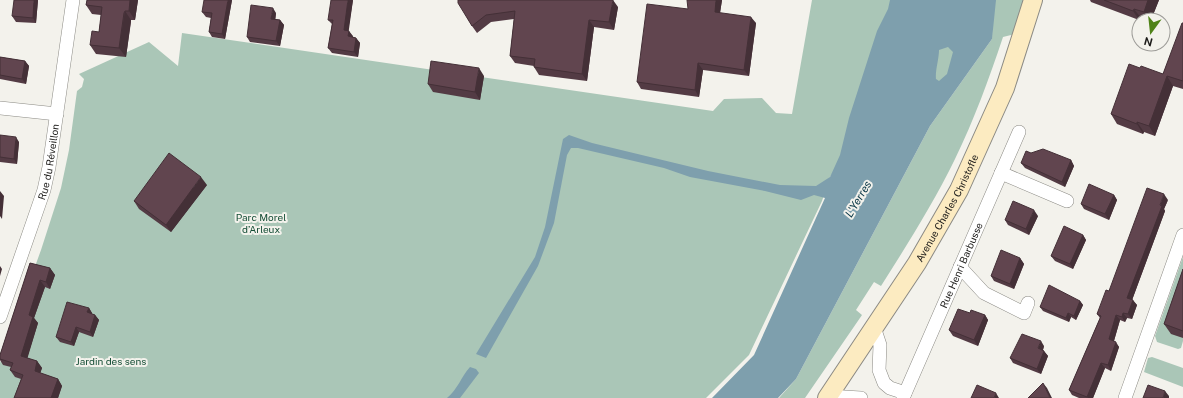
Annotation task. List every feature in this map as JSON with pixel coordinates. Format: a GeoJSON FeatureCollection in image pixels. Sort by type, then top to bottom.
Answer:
{"type":"FeatureCollection","features":[{"type":"Feature","properties":{"kind":"main road","name":"Avenue Charles Christofle"},"geometry":{"type":"LineString","coordinates":[[827,397],[917,262],[966,176],[1005,88],[1033,0]]}},
{"type":"Feature","properties":{"kind":"street","name":"Rue du Réveillon"},"geometry":{"type":"LineString","coordinates":[[0,317],[44,190],[49,167],[73,0]]}},
{"type":"Feature","properties":{"kind":"street"},"geometry":{"type":"LineString","coordinates":[[0,108],[57,114]]}},
{"type":"Feature","properties":{"kind":"street","name":"Rue Henri Barbusse"},"geometry":{"type":"LineString","coordinates":[[904,395],[1019,132]]}},
{"type":"Feature","properties":{"kind":"street"},"geometry":{"type":"LineString","coordinates":[[1001,173],[1067,201]]}},
{"type":"Feature","properties":{"kind":"street"},"geometry":{"type":"LineString","coordinates":[[1126,398],[1183,236]]}},
{"type":"Feature","properties":{"kind":"street"},"geometry":{"type":"LineString","coordinates":[[960,267],[984,293],[1024,313],[1028,303]]}},
{"type":"Feature","properties":{"kind":"street"},"geometry":{"type":"LineString","coordinates":[[874,327],[880,345],[879,370],[884,383],[890,388],[904,395]]}},
{"type":"Feature","properties":{"kind":"street"},"geometry":{"type":"LineString","coordinates":[[827,397],[862,398]]}},
{"type":"Feature","properties":{"kind":"green space","name":"Parc Morel d’Arleux"},"geometry":{"type":"Polygon","coordinates":[[[812,0],[899,0],[883,97],[830,177],[822,201],[749,355],[706,398],[0,398],[0,363],[41,250],[61,188],[69,150],[77,91],[82,87],[84,79],[79,74],[149,42],[178,66],[182,33],[713,111],[724,99],[762,98],[776,113],[792,114],[812,0]]]}},
{"type":"Feature","properties":{"kind":"green space"},"geometry":{"type":"Polygon","coordinates":[[[993,0],[1024,0],[1015,34],[1003,37],[987,84],[969,129],[938,192],[881,286],[874,282],[856,310],[862,315],[805,398],[779,398],[796,379],[930,126],[992,39],[993,0]]]}},
{"type":"Feature","properties":{"kind":"green space"},"geometry":{"type":"Polygon","coordinates":[[[955,41],[955,70],[940,87],[930,69],[938,47],[955,41]]]}},
{"type":"Feature","properties":{"kind":"green space"},"geometry":{"type":"Polygon","coordinates":[[[1183,257],[1183,341],[1181,348],[1178,349],[1157,342],[1155,336],[1183,257]]]}},
{"type":"Feature","properties":{"kind":"green space"},"geometry":{"type":"Polygon","coordinates":[[[1152,357],[1183,368],[1183,387],[1144,372],[1148,358],[1152,357]]]}},
{"type":"Feature","properties":{"kind":"water","name":"L'Yerres"},"geometry":{"type":"Polygon","coordinates":[[[890,0],[996,0],[992,39],[930,126],[796,379],[778,398],[712,398],[754,355],[825,198],[814,195],[801,200],[765,191],[690,177],[664,168],[578,148],[571,148],[567,155],[554,223],[538,266],[486,358],[476,354],[535,257],[545,227],[563,139],[569,135],[592,143],[708,171],[780,185],[816,186],[830,177],[840,155],[849,118],[877,31],[888,9],[890,0]],[[948,47],[939,50],[936,79],[939,81],[947,74],[953,52],[948,47]]]}},
{"type":"Feature","properties":{"kind":"water"},"geometry":{"type":"Polygon","coordinates":[[[470,367],[476,369],[479,373],[460,398],[447,398],[454,391],[470,367]]]}},
{"type":"Feature","properties":{"kind":"building"},"geometry":{"type":"Polygon","coordinates":[[[14,0],[34,0],[33,18],[12,16],[14,0]]]}},
{"type":"Feature","properties":{"kind":"building"},"geometry":{"type":"Polygon","coordinates":[[[87,0],[130,0],[129,11],[125,11],[124,13],[119,48],[90,45],[92,31],[99,32],[102,7],[86,5],[87,0]]]}},
{"type":"Feature","properties":{"kind":"building"},"geometry":{"type":"Polygon","coordinates":[[[204,0],[228,0],[222,34],[209,32],[212,13],[202,12],[204,0]]]}},
{"type":"Feature","properties":{"kind":"building"},"geometry":{"type":"Polygon","coordinates":[[[331,0],[348,0],[344,30],[349,31],[348,36],[356,38],[354,52],[328,48],[333,20],[328,20],[331,0]]]}},
{"type":"Feature","properties":{"kind":"building"},"geometry":{"type":"Polygon","coordinates":[[[458,0],[613,0],[609,22],[589,20],[582,74],[534,67],[535,59],[510,56],[515,11],[486,15],[472,26],[458,3],[458,0]]]}},
{"type":"Feature","properties":{"kind":"building"},"geometry":{"type":"Polygon","coordinates":[[[687,0],[716,0],[715,12],[751,17],[744,70],[698,63],[695,90],[637,82],[647,4],[688,9],[687,0]]]}},
{"type":"Feature","properties":{"kind":"building"},"geometry":{"type":"Polygon","coordinates":[[[1104,0],[1148,0],[1144,12],[1134,9],[1133,11],[1104,0]]]}},
{"type":"Feature","properties":{"kind":"building"},"geometry":{"type":"Polygon","coordinates":[[[251,5],[273,8],[271,19],[280,20],[276,41],[247,37],[251,5]]]}},
{"type":"Feature","properties":{"kind":"building"},"geometry":{"type":"Polygon","coordinates":[[[1182,23],[1183,81],[1167,76],[1149,126],[1137,122],[1137,124],[1111,114],[1129,64],[1140,68],[1141,66],[1163,74],[1182,23]]]}},
{"type":"Feature","properties":{"kind":"building"},"geometry":{"type":"Polygon","coordinates":[[[0,57],[25,61],[22,79],[0,75],[0,57]]]}},
{"type":"Feature","properties":{"kind":"building"},"geometry":{"type":"Polygon","coordinates":[[[431,61],[479,68],[475,92],[428,84],[431,61]]]}},
{"type":"Feature","properties":{"kind":"building"},"geometry":{"type":"Polygon","coordinates":[[[0,135],[16,137],[14,159],[0,157],[0,135]]]}},
{"type":"Feature","properties":{"kind":"building"},"geometry":{"type":"Polygon","coordinates":[[[1043,149],[1071,160],[1062,182],[1021,163],[1026,151],[1031,153],[1043,149]]]}},
{"type":"Feature","properties":{"kind":"building"},"geometry":{"type":"Polygon","coordinates":[[[169,153],[201,177],[166,225],[134,201],[169,153]]]}},
{"type":"Feature","properties":{"kind":"building"},"geometry":{"type":"Polygon","coordinates":[[[1089,184],[1114,195],[1105,214],[1081,204],[1089,184]]]}},
{"type":"Feature","properties":{"kind":"building"},"geometry":{"type":"Polygon","coordinates":[[[1147,188],[1164,194],[1160,205],[1162,206],[1127,298],[1133,300],[1128,314],[1123,313],[1122,317],[1116,315],[1109,339],[1116,342],[1108,365],[1101,363],[1087,397],[1069,390],[1101,316],[1097,314],[1106,290],[1109,291],[1147,188]]]}},
{"type":"Feature","properties":{"kind":"building"},"geometry":{"type":"Polygon","coordinates":[[[1013,201],[1034,210],[1026,229],[1005,220],[1013,201]]]}},
{"type":"Feature","properties":{"kind":"building"},"geometry":{"type":"Polygon","coordinates":[[[1064,226],[1083,235],[1070,264],[1051,256],[1064,226]]]}},
{"type":"Feature","properties":{"kind":"building"},"geometry":{"type":"Polygon","coordinates":[[[1001,250],[1020,258],[1010,284],[991,276],[1001,250]]]}},
{"type":"Feature","properties":{"kind":"building"},"geometry":{"type":"Polygon","coordinates":[[[30,263],[50,268],[46,282],[40,280],[29,315],[33,317],[21,356],[37,361],[35,371],[58,379],[51,398],[14,398],[23,375],[10,370],[13,363],[0,359],[30,263]]]}},
{"type":"Feature","properties":{"kind":"building"},"geometry":{"type":"Polygon","coordinates":[[[1183,269],[1183,331],[1164,324],[1183,269]]]}},
{"type":"Feature","properties":{"kind":"building"},"geometry":{"type":"Polygon","coordinates":[[[1049,285],[1080,301],[1074,316],[1068,313],[1066,318],[1040,307],[1049,285]]]}},
{"type":"Feature","properties":{"kind":"building"},"geometry":{"type":"Polygon","coordinates":[[[67,302],[89,308],[87,312],[95,315],[90,332],[76,327],[71,342],[56,337],[67,302]]]}},
{"type":"Feature","properties":{"kind":"building"},"geometry":{"type":"Polygon","coordinates":[[[958,309],[970,313],[971,310],[985,315],[974,340],[949,330],[958,309]]]}},
{"type":"Feature","properties":{"kind":"building"},"geometry":{"type":"Polygon","coordinates":[[[1022,334],[1041,341],[1038,348],[1044,351],[1037,369],[1010,358],[1022,334]]]}},
{"type":"Feature","properties":{"kind":"building"},"geometry":{"type":"Polygon","coordinates":[[[1043,383],[1050,398],[1028,398],[1043,383]]]}},
{"type":"Feature","properties":{"kind":"building"},"geometry":{"type":"Polygon","coordinates":[[[977,385],[996,393],[994,398],[971,398],[977,385]]]}},
{"type":"Feature","properties":{"kind":"building"},"geometry":{"type":"Polygon","coordinates":[[[1148,385],[1165,391],[1163,398],[1143,398],[1148,385]]]}},
{"type":"Feature","properties":{"kind":"park label","name":"Jardin des sens"},"geometry":{"type":"Point","coordinates":[111,361]}}]}
